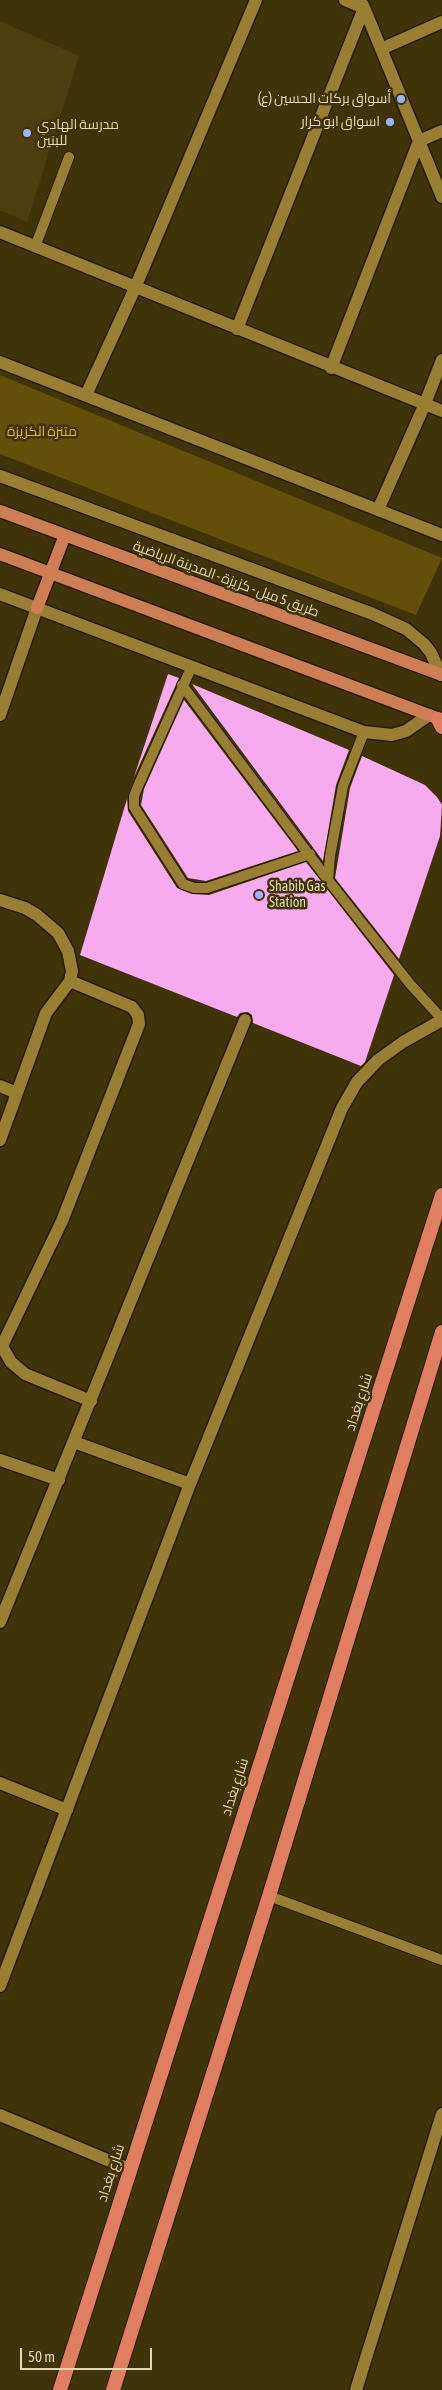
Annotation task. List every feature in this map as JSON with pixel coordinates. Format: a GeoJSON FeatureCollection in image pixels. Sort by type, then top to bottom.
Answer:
{"type":"FeatureCollection","features":[{"type":"Feature","properties":{"kind":"highway","name":"شارع بغداد"},"geometry":{"type":"LineString","coordinates":[[60,2390],[129,2169],[442,1195]]}},
{"type":"Feature","properties":{"kind":"highway"},"geometry":{"type":"LineString","coordinates":[[113,2390],[269,1896],[442,1332]]}},
{"type":"Feature","properties":{"kind":"main road","name":"طريق 5 ميل - كزيزة - المدينة الرياضية"},"geometry":{"type":"LineString","coordinates":[[0,511],[442,675]]}},
{"type":"Feature","properties":{"kind":"main road"},"geometry":{"type":"LineString","coordinates":[[38,608],[65,535]]}},
{"type":"Feature","properties":{"kind":"main road"},"geometry":{"type":"LineString","coordinates":[[0,554],[438,720]]}},
{"type":"Feature","properties":{"kind":"street"},"geometry":{"type":"LineString","coordinates":[[86,395],[135,288],[256,0]]}},
{"type":"Feature","properties":{"kind":"street"},"geometry":{"type":"LineString","coordinates":[[345,0],[363,4]]}},
{"type":"Feature","properties":{"kind":"street"},"geometry":{"type":"LineString","coordinates":[[237,329],[363,4]]}},
{"type":"Feature","properties":{"kind":"street"},"geometry":{"type":"LineString","coordinates":[[363,4],[442,197]]}},
{"type":"Feature","properties":{"kind":"street"},"geometry":{"type":"LineString","coordinates":[[380,49],[442,22]]}},
{"type":"Feature","properties":{"kind":"street"},"geometry":{"type":"LineString","coordinates":[[331,368],[419,141],[442,131]]}},
{"type":"Feature","properties":{"kind":"street"},"geometry":{"type":"LineString","coordinates":[[0,232],[442,412]]}},
{"type":"Feature","properties":{"kind":"street"},"geometry":{"type":"LineString","coordinates":[[378,510],[442,360]]}},
{"type":"Feature","properties":{"kind":"street"},"geometry":{"type":"LineString","coordinates":[[0,362],[442,535]]}},
{"type":"Feature","properties":{"kind":"street"},"geometry":{"type":"LineString","coordinates":[[0,476],[373,614],[406,629],[424,644],[432,653],[442,675]]}},
{"type":"Feature","properties":{"kind":"street"},"geometry":{"type":"LineString","coordinates":[[3,598],[38,608],[364,732],[392,735],[438,720]]}},
{"type":"Feature","properties":{"kind":"street"},"geometry":{"type":"LineString","coordinates":[[0,715],[38,608]]}},
{"type":"Feature","properties":{"kind":"street"},"geometry":{"type":"LineString","coordinates":[[0,900],[25,908],[37,915],[58,933],[71,961],[70,981],[46,1013],[0,1140]]}},
{"type":"Feature","properties":{"kind":"street"},"geometry":{"type":"LineString","coordinates":[[70,981],[132,1007],[138,1014],[139,1024],[62,1221],[1,1345],[11,1362],[26,1374],[91,1401]]}},
{"type":"Feature","properties":{"kind":"street"},"geometry":{"type":"LineString","coordinates":[[0,1622],[245,1020]]}},
{"type":"Feature","properties":{"kind":"street"},"geometry":{"type":"LineString","coordinates":[[0,1986],[190,1484],[349,1095],[378,1060],[403,1042],[442,1020]]}},
{"type":"Feature","properties":{"kind":"street"},"geometry":{"type":"LineString","coordinates":[[0,1086],[17,1093]]}},
{"type":"Feature","properties":{"kind":"street"},"geometry":{"type":"LineString","coordinates":[[74,1442],[190,1484]]}},
{"type":"Feature","properties":{"kind":"street"},"geometry":{"type":"LineString","coordinates":[[0,1460],[59,1480]]}},
{"type":"Feature","properties":{"kind":"street"},"geometry":{"type":"LineString","coordinates":[[0,1783],[66,1810]]}},
{"type":"Feature","properties":{"kind":"street"},"geometry":{"type":"LineString","coordinates":[[0,2114],[129,2169]]}},
{"type":"Feature","properties":{"kind":"street"},"geometry":{"type":"LineString","coordinates":[[356,2390],[442,2114]]}},
{"type":"Feature","properties":{"kind":"lane"},"geometry":{"type":"LineString","coordinates":[[35,247],[70,157]]}},
{"type":"Feature","properties":{"kind":"lane"},"geometry":{"type":"LineString","coordinates":[[192,666],[134,796],[134,807],[183,884],[194,888],[207,888],[310,854]]}},
{"type":"Feature","properties":{"kind":"lane"},"geometry":{"type":"LineString","coordinates":[[182,685],[328,880],[410,984],[442,1020]]}},
{"type":"Feature","properties":{"kind":"lane"},"geometry":{"type":"LineString","coordinates":[[328,880],[330,856],[343,786],[364,732]]}},
{"type":"Feature","properties":{"kind":"lane"},"geometry":{"type":"LineString","coordinates":[[269,1896],[442,1960]]}},
{"type":"Feature","properties":{"kind":"shaded area","name":"مدرسة الهادي للبنين"},"geometry":{"type":"Polygon","coordinates":[[[0,21],[79,56],[27,222],[0,210],[0,21]]]}},
{"type":"Feature","properties":{"kind":"green space","name":"متنزة الكزيزة"},"geometry":{"type":"Polygon","coordinates":[[[0,375],[442,558],[416,615],[0,454],[0,375]]]}},
{"type":"Feature","properties":{"kind":"building"},"geometry":{"type":"Polygon","coordinates":[[[168,674],[179,678],[134,777],[168,674]]]}},
{"type":"Feature","properties":{"kind":"building"},"geometry":{"type":"Polygon","coordinates":[[[192,684],[349,750],[336,785],[323,861],[192,684]]]}},
{"type":"Feature","properties":{"kind":"building"},"geometry":{"type":"Polygon","coordinates":[[[184,700],[298,851],[206,881],[188,878],[141,805],[144,789],[184,700]]]}},
{"type":"Feature","properties":{"kind":"building"},"geometry":{"type":"Polygon","coordinates":[[[362,756],[425,785],[442,805],[440,836],[399,959],[335,878],[350,788],[362,756]]]}},
{"type":"Feature","properties":{"kind":"building"},"geometry":{"type":"Polygon","coordinates":[[[127,799],[128,811],[177,888],[192,894],[209,895],[306,862],[394,975],[365,1062],[361,1066],[253,1023],[252,1015],[248,1012],[240,1013],[237,1017],[80,955],[127,799]]]}},
{"type":"Feature","properties":{"kind":"place","name":"أسواق بركات الحسين (ع)"},"geometry":{"type":"Point","coordinates":[401,99]}},
{"type":"Feature","properties":{"kind":"place","name":"اسواق ابو كرار"},"geometry":{"type":"Point","coordinates":[390,122]}},
{"type":"Feature","properties":{"kind":"place","name":"مدرسة الهادي للبنين"},"geometry":{"type":"Point","coordinates":[27,133]}},
{"type":"Feature","properties":{"kind":"place","name":"Shabib Gas Station"},"geometry":{"type":"Point","coordinates":[259,895]}}]}
